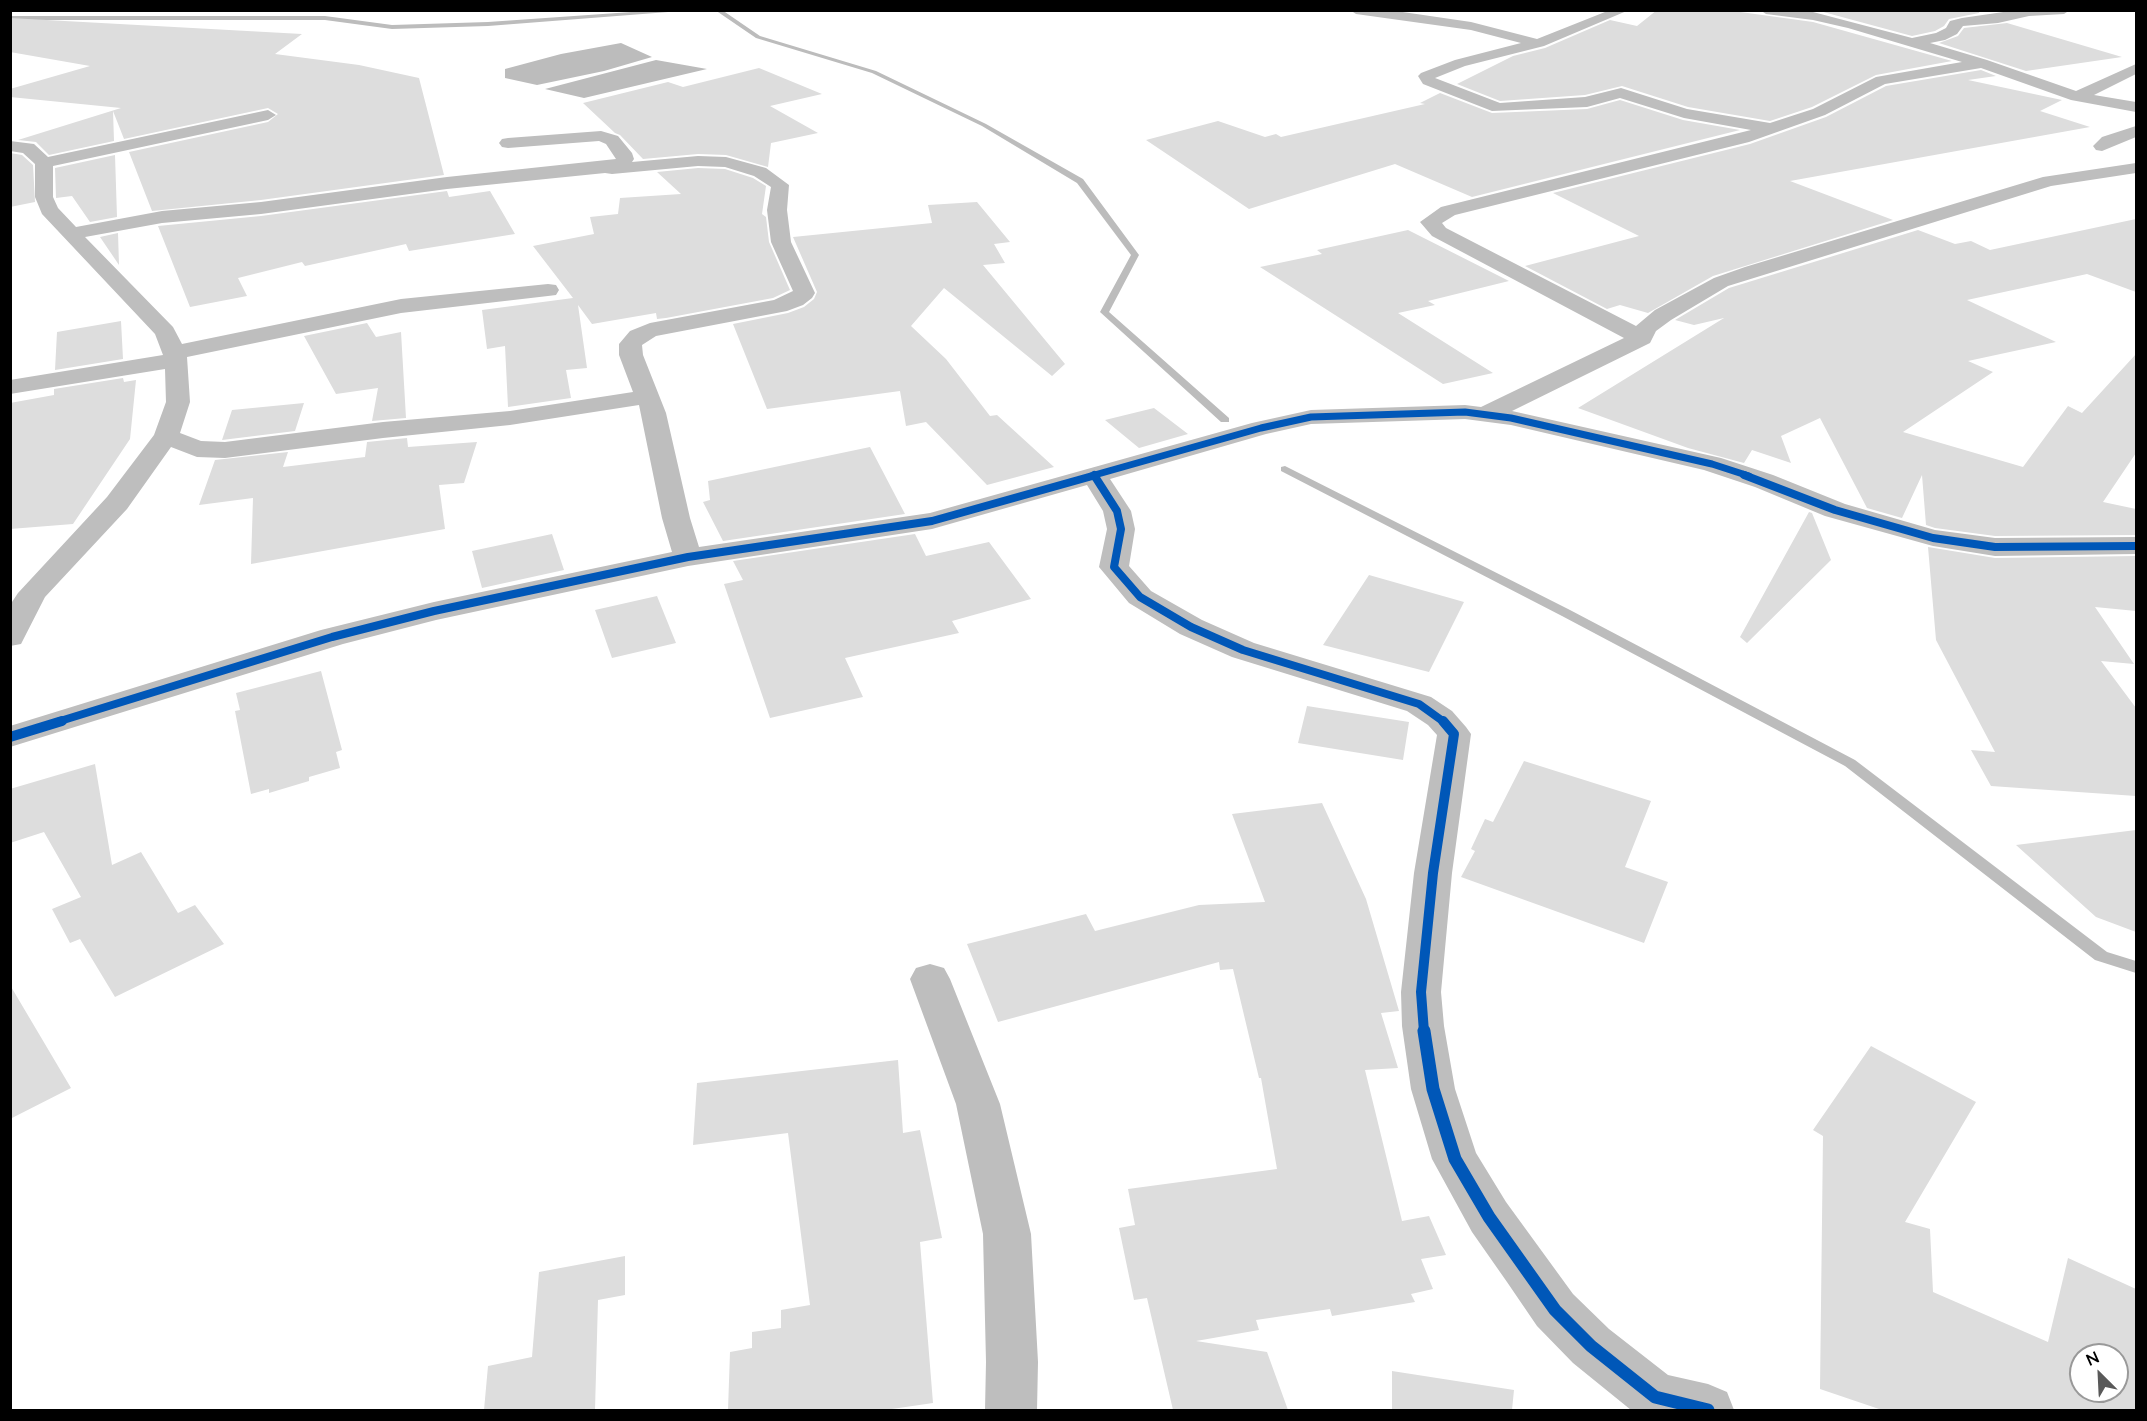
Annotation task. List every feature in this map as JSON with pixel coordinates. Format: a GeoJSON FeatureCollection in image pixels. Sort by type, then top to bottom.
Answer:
{"type":"FeatureCollection","features":[{"type":"Feature","properties":{"kind":"street"},"geometry":{"type":"LineString","coordinates":[[1356,10],[1432,16],[1539,43]]}},
{"type":"Feature","properties":{"kind":"street"},"geometry":{"type":"LineString","coordinates":[[1623,10],[1539,43],[1460,63],[1426,76],[1428,81],[1498,108],[1587,102],[1610,94],[1621,93],[1684,113],[1772,128]]}},
{"type":"Feature","properties":{"kind":"street"},"geometry":{"type":"LineString","coordinates":[[1766,10],[1835,21],[1982,63],[2078,97],[2136,107]]}},
{"type":"Feature","properties":{"kind":"street"},"geometry":{"type":"LineString","coordinates":[[1913,42],[1940,38],[1952,31],[1955,24],[1962,22],[1998,19],[2029,12],[2064,10]]}},
{"type":"Feature","properties":{"kind":"street"},"geometry":{"type":"LineString","coordinates":[[1642,338],[1439,232],[1430,222],[1448,211],[1743,138],[1819,112],[1881,80],[1982,63]]}},
{"type":"Feature","properties":{"kind":"street"},"geometry":{"type":"LineString","coordinates":[[2078,97],[2136,68]]}},
{"type":"Feature","properties":{"kind":"street"},"geometry":{"type":"LineString","coordinates":[[10,154],[268,116]]}},
{"type":"Feature","properties":{"kind":"street"},"geometry":{"type":"LineString","coordinates":[[2102,146],[2108,141],[2136,131]]}},
{"type":"Feature","properties":{"kind":"street"},"geometry":{"type":"LineString","coordinates":[[73,233],[162,217],[261,208],[447,183],[606,167],[622,163],[625,156],[612,140],[601,136],[508,143]]}},
{"type":"Feature","properties":{"kind":"street"},"geometry":{"type":"LineString","coordinates":[[10,637],[33,593],[117,503],[166,436],[178,402],[176,356],[165,332],[50,210],[27,152]]}},
{"type":"Feature","properties":{"kind":"street"},"geometry":{"type":"LineString","coordinates":[[606,167],[612,169],[698,161],[726,162],[760,172],[780,184],[777,210],[781,242],[804,293],[795,300],[779,306],[650,330],[638,336],[630,344],[631,355],[660,437],[676,518],[688,556]]}},
{"type":"Feature","properties":{"kind":"street"},"geometry":{"type":"LineString","coordinates":[[1486,414],[1642,338],[1646,328],[1663,315],[1721,282],[2049,181],[2136,168]]}},
{"type":"Feature","properties":{"kind":"street"},"geometry":{"type":"LineString","coordinates":[[10,387],[176,356],[401,306],[549,290]]}},
{"type":"Feature","properties":{"kind":"street"},"geometry":{"type":"LineString","coordinates":[[166,436],[197,449],[225,450],[383,430],[510,418],[646,397]]}},
{"type":"Feature","properties":{"kind":"street"},"geometry":{"type":"LineString","coordinates":[[10,737],[366,628],[434,611],[688,556],[932,521],[1261,428],[1311,417],[1413,412],[1486,414],[1562,428],[1712,464],[1764,481],[1835,510],[1933,538],[1995,548],[2136,546]]}},
{"type":"Feature","properties":{"kind":"street"},"geometry":{"type":"LineString","coordinates":[[1094,475],[1117,511],[1120,529],[1114,567],[1140,597],[1191,627],[1243,650],[1419,704],[1440,718],[1454,734],[1432,884],[1421,992],[1423,1026],[1434,1089],[1455,1159],[1490,1218],[1555,1310],[1591,1346],[1655,1404],[1708,1410]]}},
{"type":"Feature","properties":{"kind":"street"},"geometry":{"type":"LineString","coordinates":[[930,979],[978,1104],[1007,1234],[1012,1362],[1011,1410]]}},
{"type":"Feature","properties":{"kind":"shaded area"},"geometry":{"type":"Polygon","coordinates":[[[621,43],[652,57],[604,71],[537,85],[505,78],[505,69],[561,54],[621,43]]]}},
{"type":"Feature","properties":{"kind":"shaded area"},"geometry":{"type":"Polygon","coordinates":[[[656,60],[707,69],[584,98],[545,89],[656,60]]]}},
{"type":"Feature","properties":{"kind":"building"},"geometry":{"type":"Polygon","coordinates":[[[1657,10],[1726,10],[1813,22],[1952,61],[1876,75],[1812,107],[1770,121],[1688,107],[1622,86],[1585,95],[1500,101],[1457,84],[1513,56],[1545,48],[1610,20],[1637,26],[1657,10]]]}},
{"type":"Feature","properties":{"kind":"building"},"geometry":{"type":"Polygon","coordinates":[[[1816,10],[1980,10],[1979,13],[1949,19],[1944,26],[1935,31],[1912,36],[1816,10]]]}},
{"type":"Feature","properties":{"kind":"building"},"geometry":{"type":"Polygon","coordinates":[[[10,18],[302,34],[275,54],[359,65],[419,78],[444,175],[261,200],[152,211],[129,152],[268,122],[278,114],[268,108],[124,139],[113,111],[114,141],[49,155],[36,142],[18,140],[121,108],[10,97],[10,89],[90,66],[10,52],[10,18]]]}},
{"type":"Feature","properties":{"kind":"building"},"geometry":{"type":"Polygon","coordinates":[[[2007,23],[2122,57],[2026,71],[1939,43],[1958,36],[1964,28],[2007,23]]]}},
{"type":"Feature","properties":{"kind":"building"},"geometry":{"type":"Polygon","coordinates":[[[759,68],[822,94],[770,106],[818,133],[771,143],[768,167],[726,155],[698,154],[643,159],[620,135],[583,103],[668,82],[683,87],[759,68]]]}},
{"type":"Feature","properties":{"kind":"building"},"geometry":{"type":"Polygon","coordinates":[[[1981,70],[1996,76],[1968,80],[2062,100],[2040,111],[2090,127],[1790,181],[1893,220],[1713,276],[1648,313],[1620,305],[1607,309],[1525,266],[1639,236],[1553,193],[1750,144],[1826,117],[1886,86],[1981,70]]]}},
{"type":"Feature","properties":{"kind":"building"},"geometry":{"type":"Polygon","coordinates":[[[1440,93],[1492,113],[1587,109],[1620,100],[1683,120],[1740,130],[1472,197],[1395,164],[1249,209],[1146,140],[1218,121],[1265,137],[1276,134],[1281,137],[1425,104],[1420,103],[1440,93]]]}},
{"type":"Feature","properties":{"kind":"building"},"geometry":{"type":"Polygon","coordinates":[[[10,153],[22,155],[33,165],[35,202],[10,207],[10,153]]]}},
{"type":"Feature","properties":{"kind":"building"},"geometry":{"type":"Polygon","coordinates":[[[115,155],[117,217],[90,222],[72,196],[56,198],[55,168],[115,155]]]}},
{"type":"Feature","properties":{"kind":"building"},"geometry":{"type":"Polygon","coordinates":[[[698,168],[725,169],[753,178],[766,186],[762,214],[766,217],[769,242],[790,290],[773,298],[666,318],[657,319],[656,313],[592,324],[578,305],[587,368],[566,370],[571,398],[508,407],[505,346],[487,349],[482,310],[573,298],[533,246],[594,234],[590,217],[618,214],[620,198],[681,194],[657,172],[698,168]]]}},
{"type":"Feature","properties":{"kind":"building"},"geometry":{"type":"Polygon","coordinates":[[[447,191],[449,197],[490,191],[515,234],[409,251],[406,244],[305,266],[302,262],[238,278],[247,296],[190,307],[158,226],[261,216],[447,191]]]}},
{"type":"Feature","properties":{"kind":"building"},"geometry":{"type":"Polygon","coordinates":[[[977,202],[1010,242],[994,244],[1005,263],[983,265],[1065,364],[1052,376],[944,288],[911,326],[946,359],[990,416],[997,415],[1054,467],[987,485],[926,422],[906,426],[900,391],[767,409],[733,324],[788,313],[804,307],[814,299],[817,292],[793,237],[932,223],[928,205],[977,202]]]}},
{"type":"Feature","properties":{"kind":"building"},"geometry":{"type":"Polygon","coordinates":[[[2136,219],[2136,292],[2087,274],[1967,300],[2056,342],[1968,361],[1993,372],[1903,432],[2023,467],[2068,406],[2082,413],[2136,354],[2136,453],[2103,502],[2136,509],[2136,535],[1995,536],[1935,528],[1926,525],[1922,475],[1902,518],[1867,508],[1820,418],[1781,436],[1791,463],[1752,450],[1744,463],[1688,448],[1578,408],[1724,318],[1694,325],[1675,320],[1729,288],[1918,230],[1955,244],[1971,241],[1990,250],[2136,219]]]}},
{"type":"Feature","properties":{"kind":"building"},"geometry":{"type":"Polygon","coordinates":[[[1408,230],[1509,281],[1428,301],[1435,305],[1398,313],[1493,373],[1443,384],[1260,267],[1322,254],[1317,250],[1408,230]]]}},
{"type":"Feature","properties":{"kind":"building"},"geometry":{"type":"Polygon","coordinates":[[[118,233],[119,265],[100,237],[118,233]]]}},
{"type":"Feature","properties":{"kind":"building"},"geometry":{"type":"Polygon","coordinates":[[[121,321],[123,359],[55,370],[57,332],[121,321]]]}},
{"type":"Feature","properties":{"kind":"building"},"geometry":{"type":"Polygon","coordinates":[[[367,323],[376,337],[401,332],[406,418],[372,421],[378,388],[336,394],[304,336],[367,323]]]}},
{"type":"Feature","properties":{"kind":"building"},"geometry":{"type":"Polygon","coordinates":[[[123,378],[124,382],[136,380],[130,439],[73,524],[10,529],[10,403],[54,395],[54,389],[123,378]]]}},
{"type":"Feature","properties":{"kind":"building"},"geometry":{"type":"Polygon","coordinates":[[[304,403],[295,431],[222,440],[232,410],[304,403]]]}},
{"type":"Feature","properties":{"kind":"building"},"geometry":{"type":"Polygon","coordinates":[[[1154,408],[1188,434],[1139,448],[1105,420],[1154,408]]]}},
{"type":"Feature","properties":{"kind":"building"},"geometry":{"type":"Polygon","coordinates":[[[407,438],[408,447],[477,442],[464,483],[439,485],[445,529],[251,564],[253,498],[199,505],[215,460],[288,452],[283,467],[365,457],[367,442],[407,438]]]}},
{"type":"Feature","properties":{"kind":"building"},"geometry":{"type":"Polygon","coordinates":[[[870,447],[905,514],[723,541],[703,502],[710,500],[708,481],[870,447]]]}},
{"type":"Feature","properties":{"kind":"building"},"geometry":{"type":"Polygon","coordinates":[[[1809,512],[1812,513],[1831,560],[1747,643],[1740,637],[1809,512]]]}},
{"type":"Feature","properties":{"kind":"building"},"geometry":{"type":"Polygon","coordinates":[[[552,534],[564,570],[482,588],[472,551],[552,534]]]}},
{"type":"Feature","properties":{"kind":"building"},"geometry":{"type":"Polygon","coordinates":[[[915,534],[926,556],[989,542],[1031,599],[952,621],[959,633],[845,658],[863,697],[770,718],[724,584],[743,580],[733,561],[915,534]]]}},
{"type":"Feature","properties":{"kind":"building"},"geometry":{"type":"Polygon","coordinates":[[[1928,547],[1995,558],[2136,556],[2136,611],[2095,607],[2134,664],[2101,661],[2136,708],[2136,796],[1991,786],[1971,750],[1995,752],[1936,640],[1928,547]]]}},
{"type":"Feature","properties":{"kind":"building"},"geometry":{"type":"Polygon","coordinates":[[[1369,575],[1464,602],[1429,672],[1323,645],[1369,575]]]}},
{"type":"Feature","properties":{"kind":"building"},"geometry":{"type":"Polygon","coordinates":[[[657,596],[676,643],[612,658],[595,610],[657,596]]]}},
{"type":"Feature","properties":{"kind":"building"},"geometry":{"type":"Polygon","coordinates":[[[321,671],[342,750],[336,752],[340,768],[309,777],[309,781],[269,793],[269,789],[251,794],[235,711],[240,710],[236,693],[321,671]]]}},
{"type":"Feature","properties":{"kind":"building"},"geometry":{"type":"Polygon","coordinates":[[[1307,706],[1409,722],[1403,760],[1298,743],[1307,706]]]}},
{"type":"Feature","properties":{"kind":"building"},"geometry":{"type":"Polygon","coordinates":[[[1524,761],[1651,801],[1625,867],[1668,882],[1644,943],[1461,877],[1475,851],[1471,849],[1485,819],[1493,822],[1524,761]]]}},
{"type":"Feature","properties":{"kind":"building"},"geometry":{"type":"Polygon","coordinates":[[[95,764],[112,865],[141,852],[178,913],[195,905],[224,944],[115,997],[80,939],[70,943],[52,909],[81,897],[44,832],[10,843],[10,789],[95,764]]]}},
{"type":"Feature","properties":{"kind":"building"},"geometry":{"type":"Polygon","coordinates":[[[1322,803],[1366,899],[1399,1011],[1381,1013],[1398,1068],[1365,1070],[1402,1221],[1429,1216],[1446,1255],[1421,1259],[1433,1289],[1411,1294],[1415,1302],[1332,1316],[1330,1309],[1256,1320],[1259,1330],[1196,1341],[1267,1352],[1288,1410],[1173,1410],[1147,1298],[1134,1300],[1119,1228],[1135,1225],[1128,1189],[1277,1169],[1261,1078],[1259,1078],[1233,969],[1220,970],[1219,962],[998,1022],[967,944],[1086,914],[1095,931],[1199,905],[1265,902],[1232,814],[1322,803]]]}},
{"type":"Feature","properties":{"kind":"building"},"geometry":{"type":"Polygon","coordinates":[[[2136,830],[2136,932],[2096,917],[2016,845],[2136,830]]]}},
{"type":"Feature","properties":{"kind":"building"},"geometry":{"type":"Polygon","coordinates":[[[10,985],[71,1088],[10,1119],[10,985]]]}},
{"type":"Feature","properties":{"kind":"building"},"geometry":{"type":"Polygon","coordinates":[[[1871,1046],[1976,1102],[1905,1222],[1930,1229],[1933,1292],[2048,1342],[2068,1258],[2136,1289],[2136,1410],[1882,1410],[1820,1389],[1823,1136],[1813,1130],[1871,1046]]]}},
{"type":"Feature","properties":{"kind":"building"},"geometry":{"type":"Polygon","coordinates":[[[898,1060],[903,1133],[920,1130],[942,1238],[920,1242],[933,1403],[885,1410],[728,1410],[730,1352],[752,1348],[752,1332],[781,1328],[781,1310],[810,1305],[788,1133],[693,1145],[697,1083],[898,1060]]]}},
{"type":"Feature","properties":{"kind":"building"},"geometry":{"type":"Polygon","coordinates":[[[625,1256],[625,1295],[598,1300],[595,1410],[484,1410],[488,1366],[532,1357],[539,1272],[625,1256]]]}},
{"type":"Feature","properties":{"kind":"building"},"geometry":{"type":"Polygon","coordinates":[[[1392,1371],[1514,1390],[1512,1410],[1392,1410],[1392,1371]]]}},
{"type":"Feature","properties":{"kind":"waterway"},"geometry":{"type":"LineString","coordinates":[[10,18],[325,18],[392,27],[488,24],[692,10]]}},
{"type":"Feature","properties":{"kind":"waterway"},"geometry":{"type":"LineString","coordinates":[[717,10],[758,37],[874,72],[984,125],[1080,181],[1135,255],[1104,312],[1225,420]]}},
{"type":"Feature","properties":{"kind":"waterway"},"geometry":{"type":"LineString","coordinates":[[1285,469],[1566,613],[1850,763],[2101,956],[2136,967]]}},
{"type":"Feature","properties":{"kind":"cycle path"},"geometry":{"type":"LineString","coordinates":[[10,737],[332,637],[434,611],[688,557],[932,521],[1261,428],[1311,417],[1465,412],[1511,418],[1712,464],[1764,481],[1835,510],[1933,538],[1995,547],[2136,546]]}},
{"type":"Feature","properties":{"kind":"cycle path"},"geometry":{"type":"LineString","coordinates":[[1094,475],[1117,511],[1121,529],[1114,567],[1140,597],[1191,627],[1243,650],[1419,704],[1440,718],[1454,734],[1433,873],[1421,992],[1423,1026],[1433,1089],[1455,1159],[1489,1217],[1555,1310],[1591,1346],[1655,1397],[1708,1410]]}}]}
